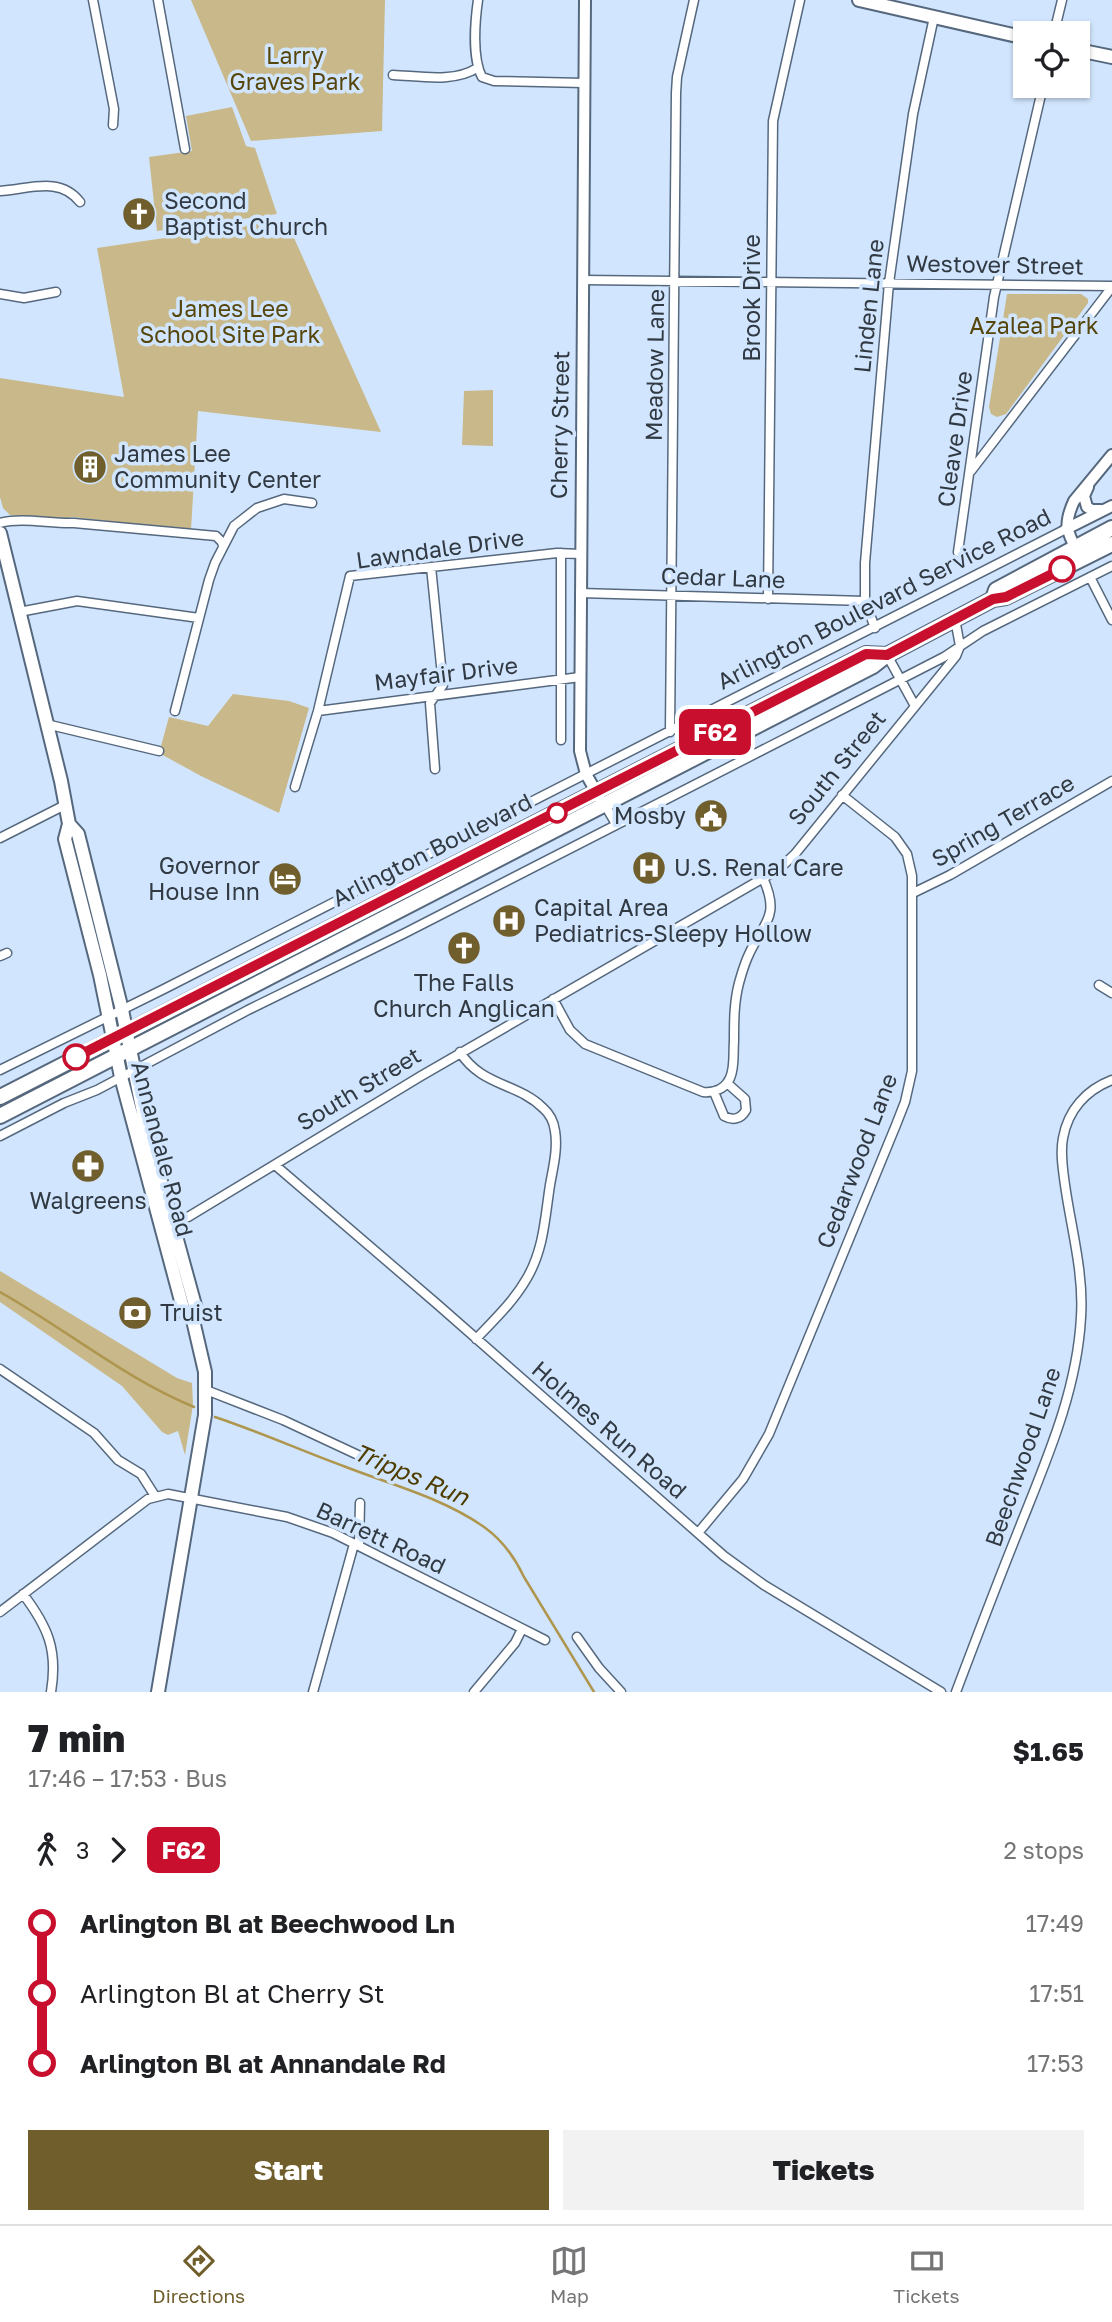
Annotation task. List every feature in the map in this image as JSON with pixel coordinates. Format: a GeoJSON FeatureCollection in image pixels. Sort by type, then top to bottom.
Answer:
{"type":"FeatureCollection","features":[{"type":"Feature","properties":{"kind":"highway","name":"Arlington Boulevard"},"geometry":{"type":"LineString","coordinates":[[0,1116],[283,970],[866,654],[887,655],[993,599],[1006,597],[1078,553],[1112,528]]}},
{"type":"Feature","properties":{"kind":"highway","name":"Arlington Boulevard"},"geometry":{"type":"LineString","coordinates":[[1078,553],[1112,544]]}},
{"type":"Feature","properties":{"kind":"highway","name":"Arlington Boulevard"},"geometry":{"type":"LineString","coordinates":[[0,1097],[363,910],[601,799]]}},
{"type":"Feature","properties":{"kind":"main road"},"geometry":{"type":"LineString","coordinates":[[859,0],[1013,35]]}},
{"type":"Feature","properties":{"kind":"main road"},"geometry":{"type":"LineString","coordinates":[[1090,52],[1112,57]]}},
{"type":"Feature","properties":{"kind":"main road","name":"Annandale Road"},"geometry":{"type":"LineString","coordinates":[[0,533],[3,555],[65,805],[69,824],[65,839],[108,1017],[119,1035],[123,1053],[133,1071],[184,1312],[192,1316],[201,1353],[206,1390],[205,1415],[158,1692]]}},
{"type":"Feature","properties":{"kind":"main road","name":"Annandale Road"},"geometry":{"type":"LineString","coordinates":[[69,824],[78,834],[122,1010],[119,1035]]}},
{"type":"Feature","properties":{"kind":"main road","name":"Annandale Road"},"geometry":{"type":"LineString","coordinates":[[123,1053],[121,1077],[166,1224]]}},
{"type":"Feature","properties":{"kind":"street"},"geometry":{"type":"LineString","coordinates":[[93,0],[114,109],[113,125]]}},
{"type":"Feature","properties":{"kind":"street"},"geometry":{"type":"LineString","coordinates":[[158,0],[185,149]]}},
{"type":"Feature","properties":{"kind":"street"},"geometry":{"type":"LineString","coordinates":[[478,0],[475,18],[477,68],[482,77],[494,82],[584,83]]}},
{"type":"Feature","properties":{"kind":"street","name":"Cherry Street"},"geometry":{"type":"LineString","coordinates":[[585,0],[580,751],[586,774],[616,824]]}},
{"type":"Feature","properties":{"kind":"street","name":"Meadow Lane"},"geometry":{"type":"LineString","coordinates":[[670,733],[676,85],[694,0]]}},
{"type":"Feature","properties":{"kind":"street","name":"Brook Drive"},"geometry":{"type":"LineString","coordinates":[[768,598],[773,121],[800,0]]}},
{"type":"Feature","properties":{"kind":"street"},"geometry":{"type":"LineString","coordinates":[[1057,21],[1062,0]]}},
{"type":"Feature","properties":{"kind":"street","name":"Linden Lane"},"geometry":{"type":"LineString","coordinates":[[875,628],[865,601],[864,563],[889,283],[913,114],[934,17]]}},
{"type":"Feature","properties":{"kind":"street"},"geometry":{"type":"LineString","coordinates":[[393,75],[458,76],[477,68]]}},
{"type":"Feature","properties":{"kind":"street","name":"Cleave Drive"},"geometry":{"type":"LineString","coordinates":[[958,552],[997,285],[1039,98]]}},
{"type":"Feature","properties":{"kind":"street"},"geometry":{"type":"LineString","coordinates":[[0,191],[59,186],[73,192],[80,202]]}},
{"type":"Feature","properties":{"kind":"street","name":"Westover Street"},"geometry":{"type":"LineString","coordinates":[[583,280],[1112,286]]}},
{"type":"Feature","properties":{"kind":"street"},"geometry":{"type":"LineString","coordinates":[[970,472],[1112,286]]}},
{"type":"Feature","properties":{"kind":"street"},"geometry":{"type":"LineString","coordinates":[[0,293],[24,298],[55,292]]}},
{"type":"Feature","properties":{"kind":"street"},"geometry":{"type":"LineString","coordinates":[[1078,553],[1066,529],[1067,519],[1074,502],[1112,455]]}},
{"type":"Feature","properties":{"kind":"street"},"geometry":{"type":"LineString","coordinates":[[1090,481],[1084,496],[1085,503],[1089,509],[1108,508]]}},
{"type":"Feature","properties":{"kind":"street"},"geometry":{"type":"LineString","coordinates":[[175,711],[209,580],[234,526],[257,508],[284,499],[312,503]]}},
{"type":"Feature","properties":{"kind":"street","name":"Arlington Boulevard Service Road"},"geometry":{"type":"LineString","coordinates":[[0,1070],[670,733],[1108,508]]}},
{"type":"Feature","properties":{"kind":"street"},"geometry":{"type":"LineString","coordinates":[[0,523],[11,520],[74,523],[216,536],[223,546]]}},
{"type":"Feature","properties":{"kind":"street"},"geometry":{"type":"LineString","coordinates":[[561,553],[561,740]]}},
{"type":"Feature","properties":{"kind":"street","name":"Lawndale Drive"},"geometry":{"type":"LineString","coordinates":[[295,787],[318,711],[350,576],[561,553],[580,554]]}},
{"type":"Feature","properties":{"kind":"street"},"geometry":{"type":"LineString","coordinates":[[0,1136],[64,1102],[97,1090],[901,679],[983,631],[1112,566]]}},
{"type":"Feature","properties":{"kind":"street"},"geometry":{"type":"LineString","coordinates":[[431,567],[443,685],[430,703],[435,769]]}},
{"type":"Feature","properties":{"kind":"street"},"geometry":{"type":"LineString","coordinates":[[1090,577],[1112,620]]}},
{"type":"Feature","properties":{"kind":"street","name":"Cedar Lane"},"geometry":{"type":"LineString","coordinates":[[580,593],[865,601]]}},
{"type":"Feature","properties":{"kind":"street"},"geometry":{"type":"LineString","coordinates":[[19,612],[77,601],[199,618]]}},
{"type":"Feature","properties":{"kind":"street"},"geometry":{"type":"LineString","coordinates":[[955,619],[960,646]]}},
{"type":"Feature","properties":{"kind":"street","name":"South Street"},"geometry":{"type":"LineString","coordinates":[[166,1224],[188,1217],[460,1052],[787,863],[956,656],[960,646]]}},
{"type":"Feature","properties":{"kind":"street"},"geometry":{"type":"LineString","coordinates":[[887,655],[915,706]]}},
{"type":"Feature","properties":{"kind":"street","name":"Mayfair Drive"},"geometry":{"type":"LineString","coordinates":[[318,711],[580,677]]}},
{"type":"Feature","properties":{"kind":"street"},"geometry":{"type":"LineString","coordinates":[[46,724],[159,751]]}},
{"type":"Feature","properties":{"kind":"street","name":"Spring Terrace"},"geometry":{"type":"LineString","coordinates":[[913,893],[950,875],[1112,781]]}},
{"type":"Feature","properties":{"kind":"street","name":"Cedarwood Lane"},"geometry":{"type":"LineString","coordinates":[[698,1533],[737,1488],[760,1452],[905,1102],[912,1071],[913,893],[909,862],[901,845],[887,830],[842,795]]}},
{"type":"Feature","properties":{"kind":"street"},"geometry":{"type":"LineString","coordinates":[[0,838],[65,805]]}},
{"type":"Feature","properties":{"kind":"street"},"geometry":{"type":"LineString","coordinates":[[553,999],[570,1030],[585,1044],[703,1092],[714,1091],[727,1083],[733,1070],[737,992],[750,950],[769,920],[771,912],[763,878]]}},
{"type":"Feature","properties":{"kind":"street"},"geometry":{"type":"LineString","coordinates":[[354,893],[363,910]]}},
{"type":"Feature","properties":{"kind":"street"},"geometry":{"type":"LineString","coordinates":[[283,970],[293,988]]}},
{"type":"Feature","properties":{"kind":"street"},"geometry":{"type":"LineString","coordinates":[[1099,985],[1112,993]]}},
{"type":"Feature","properties":{"kind":"street"},"geometry":{"type":"LineString","coordinates":[[460,1052],[472,1069],[481,1076],[542,1106],[553,1121],[555,1130],[545,1229],[536,1260],[529,1276],[507,1307],[476,1339]]}},
{"type":"Feature","properties":{"kind":"street","name":"Beechwood Lane"},"geometry":{"type":"LineString","coordinates":[[956,1692],[1042,1471],[1073,1380],[1080,1340],[1081,1296],[1062,1149],[1067,1124],[1079,1102],[1094,1089],[1112,1080]]}},
{"type":"Feature","properties":{"kind":"street"},"geometry":{"type":"LineString","coordinates":[[714,1091],[724,1116],[739,1118],[746,1110],[745,1099],[727,1083]]}},
{"type":"Feature","properties":{"kind":"street","name":"Holmes Run Road"},"geometry":{"type":"LineString","coordinates":[[275,1165],[723,1556],[764,1585],[941,1692]]}},
{"type":"Feature","properties":{"kind":"street"},"geometry":{"type":"LineString","coordinates":[[0,1369],[94,1433],[118,1460],[141,1474],[155,1496],[0,1612]]}},
{"type":"Feature","properties":{"kind":"street"},"geometry":{"type":"LineString","coordinates":[[206,1390],[283,1420],[358,1455]]}},
{"type":"Feature","properties":{"kind":"street","name":"Barrett Road"},"geometry":{"type":"LineString","coordinates":[[155,1496],[168,1494],[287,1517],[332,1533],[545,1640]]}},
{"type":"Feature","properties":{"kind":"street"},"geometry":{"type":"LineString","coordinates":[[313,1692],[356,1545],[360,1503]]}},
{"type":"Feature","properties":{"kind":"street"},"geometry":{"type":"LineString","coordinates":[[23,1594],[36,1611],[49,1636],[54,1662],[51,1692]]}},
{"type":"Feature","properties":{"kind":"street"},"geometry":{"type":"LineString","coordinates":[[474,1692],[515,1643],[522,1629]]}},
{"type":"Feature","properties":{"kind":"street"},"geometry":{"type":"LineString","coordinates":[[577,1637],[599,1668],[621,1692]]}},
{"type":"Feature","properties":{"kind":"green space","name":"Larry Graves Park"},"geometry":{"type":"Polygon","coordinates":[[[191,0],[385,0],[382,131],[251,141],[191,0]]]}},
{"type":"Feature","properties":{"kind":"green space"},"geometry":{"type":"Polygon","coordinates":[[[232,107],[246,146],[255,148],[277,214],[157,231],[149,157],[192,151],[186,116],[232,107]]]}},
{"type":"Feature","properties":{"kind":"green space","name":"James Lee School Site Park"},"geometry":{"type":"Polygon","coordinates":[[[286,220],[381,432],[198,411],[191,530],[72,517],[61,520],[10,515],[3,508],[0,497],[0,378],[124,397],[97,248],[286,220]]]}},
{"type":"Feature","properties":{"kind":"green space","name":"Azalea Park"},"geometry":{"type":"Polygon","coordinates":[[[1007,294],[1081,294],[1088,299],[1088,303],[1006,414],[997,417],[991,414],[989,407],[1007,294]]]}},
{"type":"Feature","properties":{"kind":"green space"},"geometry":{"type":"Polygon","coordinates":[[[493,390],[493,446],[462,445],[464,391],[493,390]]]}},
{"type":"Feature","properties":{"kind":"green space"},"geometry":{"type":"Polygon","coordinates":[[[233,694],[289,701],[309,708],[279,813],[159,753],[169,717],[208,726],[233,694]]]}},
{"type":"Feature","properties":{"kind":"green space"},"geometry":{"type":"Polygon","coordinates":[[[0,1271],[177,1378],[192,1383],[193,1405],[185,1455],[178,1431],[168,1435],[162,1432],[122,1386],[0,1302],[0,1271]]]}},
{"type":"Feature","properties":{"kind":"waterway","name":"Tripps Run"},"geometry":{"type":"LineString","coordinates":[[0,1292],[119,1368],[194,1407]]}},
{"type":"Feature","properties":{"kind":"waterway","name":"Tripps Run"},"geometry":{"type":"LineString","coordinates":[[215,1417],[417,1493],[452,1508],[484,1527],[512,1556],[594,1692]]}},
{"type":"Feature","properties":{"kind":"bus line","name":"F62"},"geometry":{"type":"LineString","coordinates":[[76,1057],[866,654],[887,655],[993,599],[1006,597],[1062,569]]}},
{"type":"Feature","properties":{"kind":"place","name":"Second Baptist Church"},"geometry":{"type":"Point","coordinates":[139,214]}},
{"type":"Feature","properties":{"kind":"place","name":"James Lee Community Center"},"geometry":{"type":"Point","coordinates":[90,467]}},
{"type":"Feature","properties":{"kind":"place","name":"Mosby"},"geometry":{"type":"Point","coordinates":[711,816]}},
{"type":"Feature","properties":{"kind":"place","name":"U.S. Renal Care"},"geometry":{"type":"Point","coordinates":[649,868]}},
{"type":"Feature","properties":{"kind":"place","name":"Governor House Inn"},"geometry":{"type":"Point","coordinates":[285,879]}},
{"type":"Feature","properties":{"kind":"place","name":"Capital Area Pediatrics-Sleepy Hollow"},"geometry":{"type":"Point","coordinates":[509,921]}},
{"type":"Feature","properties":{"kind":"place","name":"The Falls Church Anglican"},"geometry":{"type":"Point","coordinates":[464,948]}},
{"type":"Feature","properties":{"kind":"place","name":"Walgreens"},"geometry":{"type":"Point","coordinates":[88,1166]}},
{"type":"Feature","properties":{"kind":"place","name":"Truist"},"geometry":{"type":"Point","coordinates":[135,1313]}}]}
